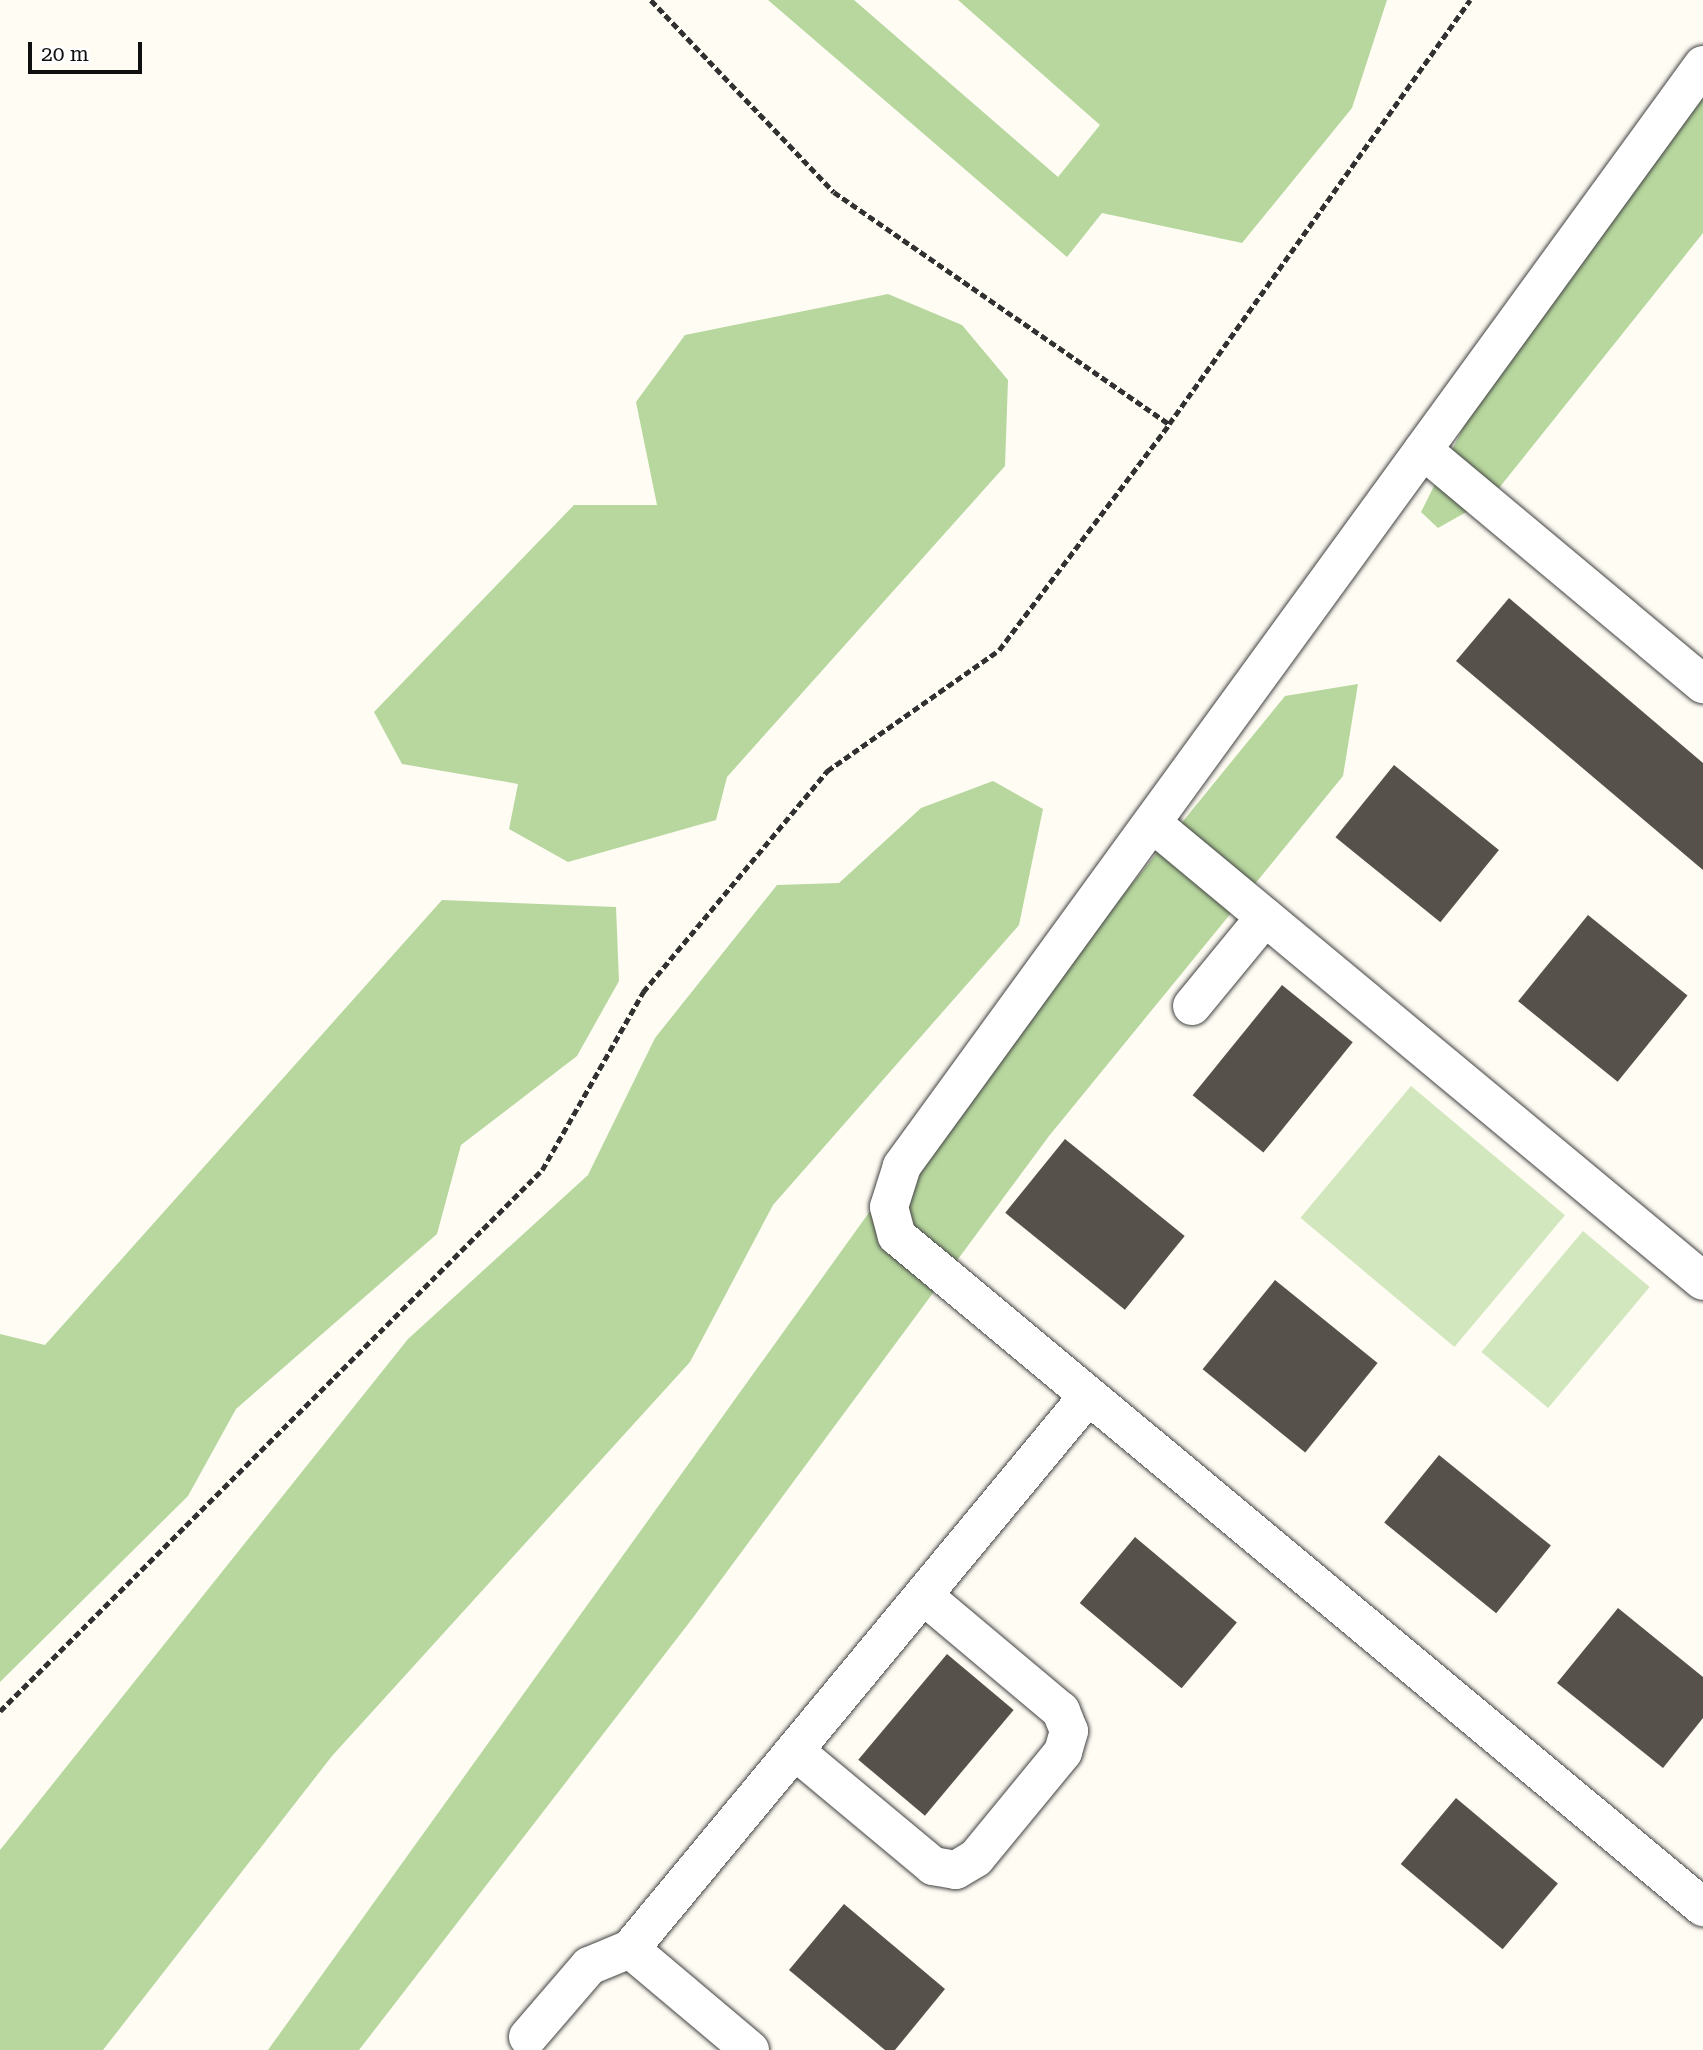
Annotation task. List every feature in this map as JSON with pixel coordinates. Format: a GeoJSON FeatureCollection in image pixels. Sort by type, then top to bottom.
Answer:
{"type":"FeatureCollection","features":[{"type":"Feature","properties":{"kind":"street"},"geometry":{"type":"LineString","coordinates":[[1703,65],[902,1166],[890,1194],[890,1215],[897,1236],[1703,1907]]}},
{"type":"Feature","properties":{"kind":"street"},"geometry":{"type":"LineString","coordinates":[[1423,450],[1703,684]]}},
{"type":"Feature","properties":{"kind":"street"},"geometry":{"type":"LineString","coordinates":[[1152,823],[1703,1281]]}},
{"type":"Feature","properties":{"kind":"street"},"geometry":{"type":"LineString","coordinates":[[1192,1006],[1265,917]]}},
{"type":"Feature","properties":{"kind":"street"},"geometry":{"type":"LineString","coordinates":[[528,2037],[589,1966],[629,1949],[1088,1396]]}},
{"type":"Feature","properties":{"kind":"street"},"geometry":{"type":"LineString","coordinates":[[795,1751],[933,1866],[946,1871],[967,1866],[1037,1784],[1068,1742],[1067,1720],[923,1595]]}},
{"type":"Feature","properties":{"kind":"street"},"geometry":{"type":"LineString","coordinates":[[629,1949],[750,2050]]}},
{"type":"Feature","properties":{"kind":"path"},"geometry":{"type":"LineString","coordinates":[[651,0],[834,192],[1169,424]]}},
{"type":"Feature","properties":{"kind":"path"},"geometry":{"type":"LineString","coordinates":[[0,1711],[542,1170],[643,992],[827,771],[999,650],[1169,424],[1470,0]]}},
{"type":"Feature","properties":{"kind":"green space"},"geometry":{"type":"Polygon","coordinates":[[[768,0],[854,0],[1058,177],[1100,125],[958,0],[1387,0],[1352,108],[1242,243],[1102,213],[1067,257],[768,0]]]}},
{"type":"Feature","properties":{"kind":"green space"},"geometry":{"type":"Polygon","coordinates":[[[1703,97],[1703,233],[1491,498],[1438,528],[1421,512],[1480,394],[1703,97]]]}},
{"type":"Feature","properties":{"kind":"green space"},"geometry":{"type":"Polygon","coordinates":[[[888,294],[962,325],[1008,380],[1005,466],[727,777],[716,820],[568,862],[509,829],[518,784],[402,764],[374,712],[574,505],[657,505],[636,402],[685,335],[888,294]]]}},
{"type":"Feature","properties":{"kind":"green space"},"geometry":{"type":"Polygon","coordinates":[[[1358,684],[1343,776],[1049,1136],[692,1619],[359,2050],[268,2050],[906,1161],[1285,696],[1358,684]]]}},
{"type":"Feature","properties":{"kind":"green space"},"geometry":{"type":"Polygon","coordinates":[[[993,781],[1043,809],[1019,925],[773,1205],[690,1362],[332,1756],[103,2050],[0,2050],[0,1850],[408,1339],[588,1175],[655,1038],[777,885],[839,883],[921,808],[993,781]]]}},
{"type":"Feature","properties":{"kind":"green space"},"geometry":{"type":"Polygon","coordinates":[[[442,900],[616,907],[619,981],[577,1056],[461,1145],[437,1234],[236,1409],[188,1496],[0,1682],[0,1334],[45,1345],[442,900]]]}},
{"type":"Feature","properties":{"kind":"green space"},"geometry":{"type":"Polygon","coordinates":[[[1411,1086],[1565,1215],[1454,1347],[1300,1218],[1411,1086]]]}},
{"type":"Feature","properties":{"kind":"green space"},"geometry":{"type":"Polygon","coordinates":[[[1583,1231],[1650,1287],[1548,1408],[1481,1352],[1583,1231]]]}},
{"type":"Feature","properties":{"kind":"building"},"geometry":{"type":"Polygon","coordinates":[[[1509,598],[1703,763],[1703,870],[1456,661],[1509,598]]]}},
{"type":"Feature","properties":{"kind":"building"},"geometry":{"type":"Polygon","coordinates":[[[1394,765],[1499,850],[1440,922],[1335,837],[1394,765]]]}},
{"type":"Feature","properties":{"kind":"building"},"geometry":{"type":"Polygon","coordinates":[[[1588,915],[1687,996],[1618,1082],[1518,1001],[1588,915]]]}},
{"type":"Feature","properties":{"kind":"building"},"geometry":{"type":"Polygon","coordinates":[[[1282,985],[1353,1042],[1263,1153],[1193,1095],[1282,985]]]}},
{"type":"Feature","properties":{"kind":"building"},"geometry":{"type":"Polygon","coordinates":[[[1065,1139],[1185,1236],[1125,1310],[1005,1213],[1065,1139]]]}},
{"type":"Feature","properties":{"kind":"building"},"geometry":{"type":"Polygon","coordinates":[[[1275,1280],[1378,1363],[1305,1452],[1203,1369],[1275,1280]]]}},
{"type":"Feature","properties":{"kind":"building"},"geometry":{"type":"Polygon","coordinates":[[[1439,1455],[1551,1546],[1496,1613],[1384,1523],[1439,1455]]]}},
{"type":"Feature","properties":{"kind":"building"},"geometry":{"type":"Polygon","coordinates":[[[1135,1537],[1237,1622],[1182,1688],[1080,1603],[1135,1537]]]}},
{"type":"Feature","properties":{"kind":"building"},"geometry":{"type":"Polygon","coordinates":[[[1618,1608],[1703,1677],[1703,1718],[1663,1768],[1557,1683],[1618,1608]]]}},
{"type":"Feature","properties":{"kind":"building"},"geometry":{"type":"Polygon","coordinates":[[[947,1654],[1014,1710],[925,1816],[858,1760],[947,1654]]]}},
{"type":"Feature","properties":{"kind":"building"},"geometry":{"type":"Polygon","coordinates":[[[1456,1798],[1558,1883],[1503,1949],[1401,1864],[1456,1798]]]}},
{"type":"Feature","properties":{"kind":"building"},"geometry":{"type":"Polygon","coordinates":[[[844,1904],[945,1989],[895,2050],[885,2050],[789,1970],[844,1904]]]}}]}
